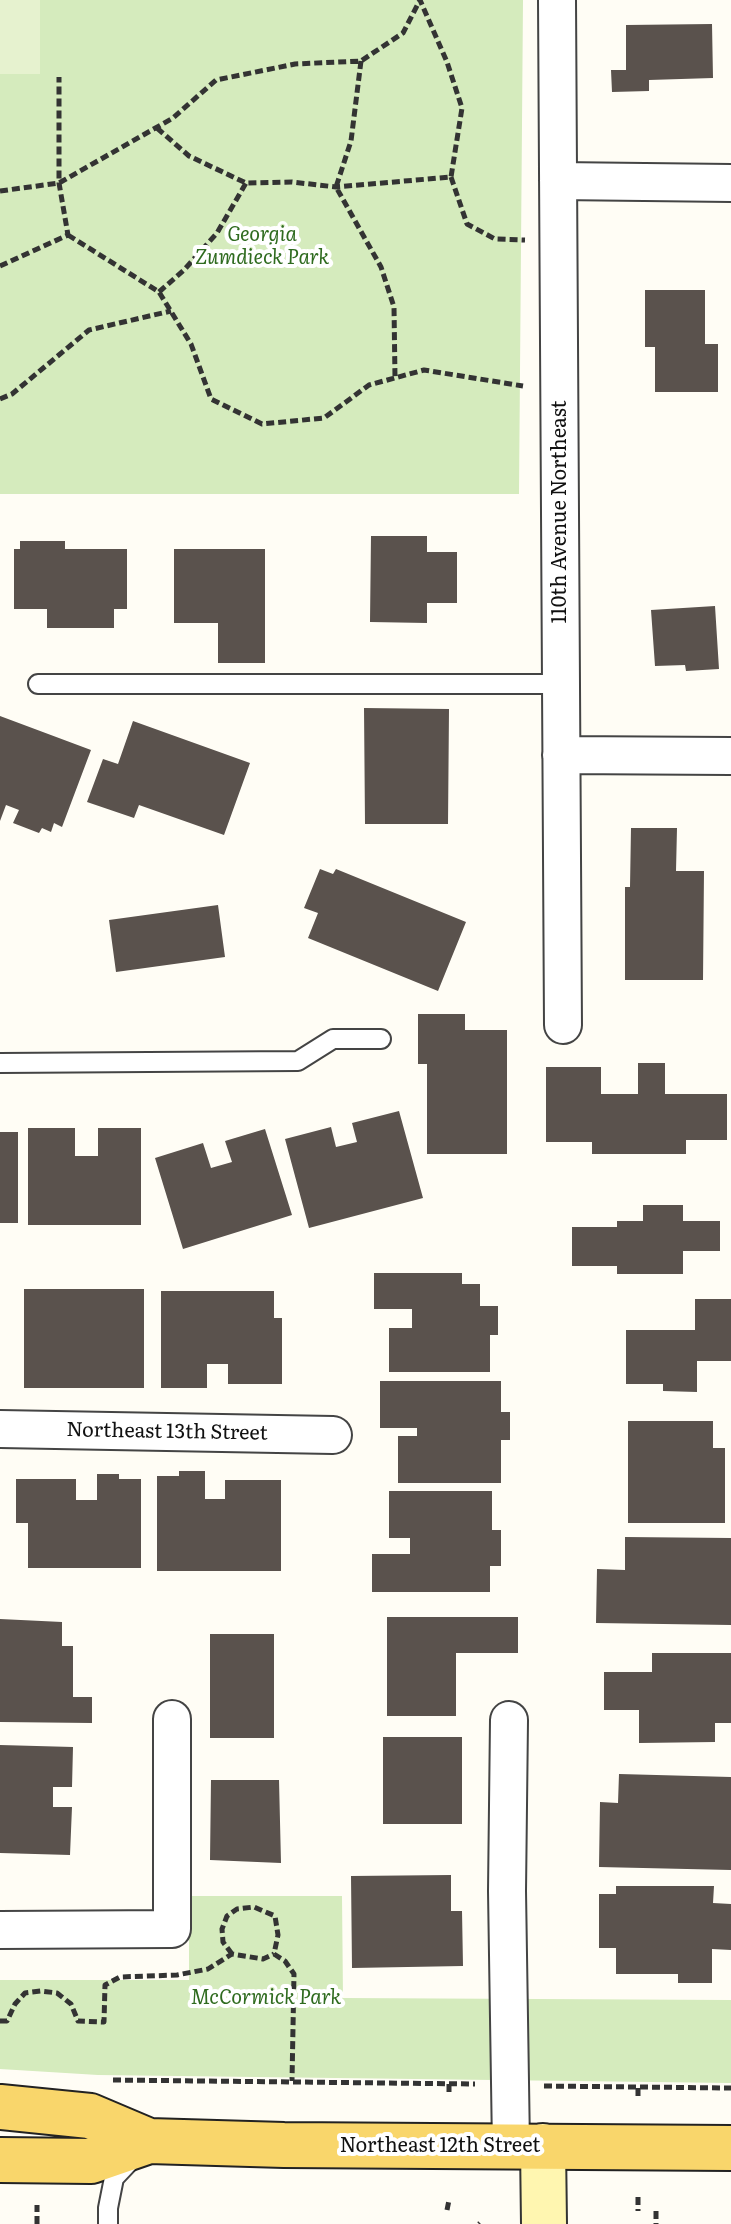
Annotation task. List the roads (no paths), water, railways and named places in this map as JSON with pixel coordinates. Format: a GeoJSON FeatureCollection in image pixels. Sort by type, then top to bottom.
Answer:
{"type":"FeatureCollection","features":[{"type":"Feature","properties":{"kind":"main road","name":"Northeast 12th Street"},"geometry":{"type":"LineString","coordinates":[[0,2107],[90,2116],[149,2141]]}},
{"type":"Feature","properties":{"kind":"main road","name":"Northeast 12th Street"},"geometry":{"type":"LineString","coordinates":[[0,2160],[91,2161],[149,2141],[731,2148]]}},
{"type":"Feature","properties":{"kind":"street","name":"110th Avenue Northeast"},"geometry":{"type":"LineString","coordinates":[[557,0],[563,1025]]}},
{"type":"Feature","properties":{"kind":"street"},"geometry":{"type":"LineString","coordinates":[[558,181],[731,183]]}},
{"type":"Feature","properties":{"kind":"street"},"geometry":{"type":"LineString","coordinates":[[561,755],[731,756]]}},
{"type":"Feature","properties":{"kind":"street","name":"Northeast 13th Street"},"geometry":{"type":"LineString","coordinates":[[0,1429],[333,1435]]}},
{"type":"Feature","properties":{"kind":"street"},"geometry":{"type":"LineString","coordinates":[[0,1930],[172,1929],[172,1719]]}},
{"type":"Feature","properties":{"kind":"street"},"geometry":{"type":"LineString","coordinates":[[509,1720],[507,1891],[527,2146],[544,2224]]}},
{"type":"Feature","properties":{"kind":"lane"},"geometry":{"type":"LineString","coordinates":[[38,684],[561,684]]}},
{"type":"Feature","properties":{"kind":"lane"},"geometry":{"type":"LineString","coordinates":[[0,1063],[298,1061],[333,1039],[381,1039]]}},
{"type":"Feature","properties":{"kind":"lane"},"geometry":{"type":"LineString","coordinates":[[108,2224],[114,2178],[149,2141]]}},
{"type":"Feature","properties":{"kind":"park label","name":"Georgia Zumdieck Park"},"geometry":{"type":"Point","coordinates":[262,246]}},
{"type":"Feature","properties":{"kind":"park label","name":"McCormick Park"},"geometry":{"type":"Point","coordinates":[266,1998]}}]}
